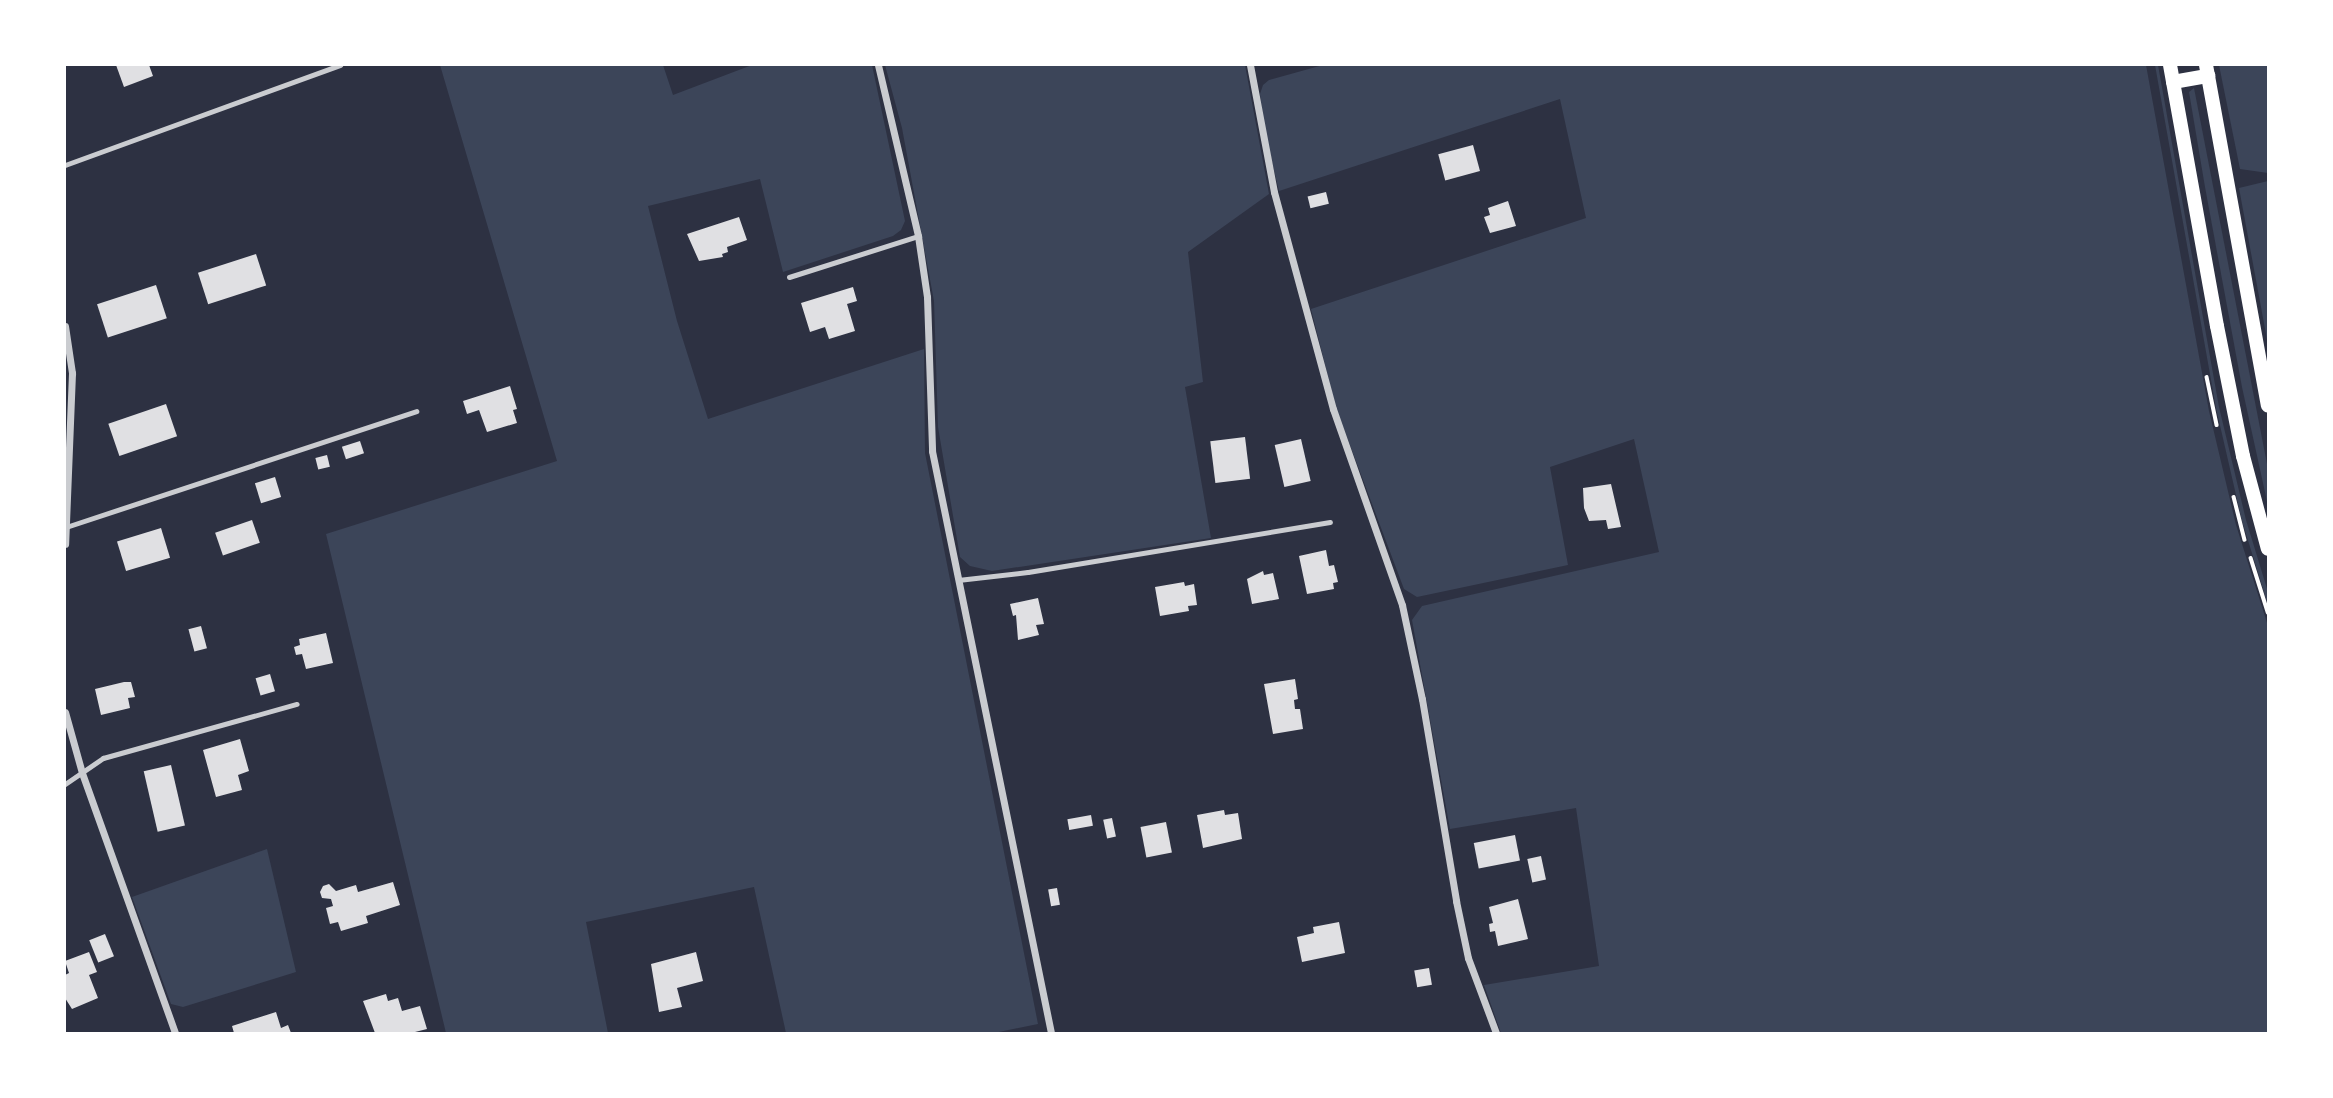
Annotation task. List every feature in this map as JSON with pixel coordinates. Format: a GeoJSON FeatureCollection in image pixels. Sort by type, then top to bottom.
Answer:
{"type":"FeatureCollection","features":[{"type":"Feature","properties":{"kind":"main road"},"geometry":{"type":"LineString","coordinates":[[2170,65],[2243,456],[2268,548]]}},
{"type":"Feature","properties":{"kind":"main road"},"geometry":{"type":"LineString","coordinates":[[2173,82],[2207,70],[2268,405]]}},
{"type":"Feature","properties":{"kind":"street"},"geometry":{"type":"LineString","coordinates":[[878,65],[918,236],[931,350],[933,451],[1051,1033]]}},
{"type":"Feature","properties":{"kind":"street"},"geometry":{"type":"LineString","coordinates":[[1251,65],[1273,192],[1333,409],[1402,605],[1422,699],[1468,958],[1496,1033]]}},
{"type":"Feature","properties":{"kind":"street"},"geometry":{"type":"LineString","coordinates":[[65,326],[72,373],[65,544]]}},
{"type":"Feature","properties":{"kind":"street"},"geometry":{"type":"LineString","coordinates":[[65,712],[82,773],[175,1033]]}},
{"type":"Feature","properties":{"kind":"lane"},"geometry":{"type":"LineString","coordinates":[[65,165],[340,65]]}},
{"type":"Feature","properties":{"kind":"lane"},"geometry":{"type":"LineString","coordinates":[[789,277],[918,236]]}},
{"type":"Feature","properties":{"kind":"lane"},"geometry":{"type":"LineString","coordinates":[[66,527],[416,411]]}},
{"type":"Feature","properties":{"kind":"lane"},"geometry":{"type":"LineString","coordinates":[[958,580],[1028,572],[1330,522]]}},
{"type":"Feature","properties":{"kind":"lane"},"geometry":{"type":"LineString","coordinates":[[65,785],[103,758],[297,704]]}},
{"type":"Feature","properties":{"kind":"shaded area"},"geometry":{"type":"Polygon","coordinates":[[[440,65],[663,65],[673,95],[752,65],[872,65],[905,221],[901,230],[893,236],[783,272],[760,179],[648,206],[677,321],[708,419],[924,349],[925,453],[1038,1024],[994,1033],[786,1033],[754,887],[586,922],[608,1033],[446,1033],[326,534],[557,461],[440,65]]]}},
{"type":"Feature","properties":{"kind":"shaded area"},"geometry":{"type":"Polygon","coordinates":[[[885,65],[1245,65],[1269,194],[1188,252],[1203,382],[1185,387],[1211,538],[992,571],[970,566],[960,557],[938,427],[934,301],[902,128],[885,65]]]}},
{"type":"Feature","properties":{"kind":"shaded area"},"geometry":{"type":"Polygon","coordinates":[[[1323,65],[2146,65],[2209,411],[2236,525],[2268,626],[2268,1033],[1501,1033],[1484,985],[1599,966],[1576,808],[1450,829],[1412,620],[1422,606],[1659,552],[1634,439],[1550,467],[1568,565],[1417,597],[1404,589],[1336,408],[1311,309],[1586,218],[1560,99],[1279,191],[1265,133],[1260,94],[1263,85],[1269,80],[1323,65]]]}},
{"type":"Feature","properties":{"kind":"shaded area"},"geometry":{"type":"Polygon","coordinates":[[[2155,65],[2158,65],[2219,407],[2246,520],[2268,592],[2268,605],[2242,521],[2216,408],[2155,65]]]}},
{"type":"Feature","properties":{"kind":"shaded area"},"geometry":{"type":"Polygon","coordinates":[[[2219,65],[2268,65],[2268,173],[2240,169],[2219,65]]]}},
{"type":"Feature","properties":{"kind":"shaded area"},"geometry":{"type":"Polygon","coordinates":[[[2194,88],[2268,469],[2268,506],[2242,387],[2205,187],[2189,92],[2194,88]]]}},
{"type":"Feature","properties":{"kind":"shaded area"},"geometry":{"type":"Polygon","coordinates":[[[2268,181],[2268,345],[2239,188],[2268,181]]]}},
{"type":"Feature","properties":{"kind":"shaded area"},"geometry":{"type":"Polygon","coordinates":[[[267,849],[296,972],[183,1007],[171,1004],[132,897],[267,849]]]}},
{"type":"Feature","properties":{"kind":"building"},"geometry":{"type":"Polygon","coordinates":[[[116,65],[149,65],[153,76],[124,87],[116,65]]]}},
{"type":"Feature","properties":{"kind":"building"},"geometry":{"type":"Polygon","coordinates":[[[1473,145],[1480,171],[1445,180],[1438,154],[1473,145]]]}},
{"type":"Feature","properties":{"kind":"building"},"geometry":{"type":"Polygon","coordinates":[[[1326,192],[1329,204],[1310,208],[1308,197],[1326,192]]]}},
{"type":"Feature","properties":{"kind":"building"},"geometry":{"type":"Polygon","coordinates":[[[1508,201],[1516,226],[1490,233],[1484,217],[1490,215],[1488,208],[1508,201]]]}},
{"type":"Feature","properties":{"kind":"building"},"geometry":{"type":"Polygon","coordinates":[[[739,217],[747,240],[727,247],[728,252],[722,254],[723,257],[699,261],[687,234],[739,217]]]}},
{"type":"Feature","properties":{"kind":"building"},"geometry":{"type":"Polygon","coordinates":[[[256,254],[266,285],[208,304],[198,273],[256,254]]]}},
{"type":"Feature","properties":{"kind":"building"},"geometry":{"type":"Polygon","coordinates":[[[156,285],[167,318],[108,337],[97,304],[156,285]]]}},
{"type":"Feature","properties":{"kind":"building"},"geometry":{"type":"Polygon","coordinates":[[[853,287],[857,301],[847,304],[855,331],[829,339],[825,327],[810,332],[801,303],[853,287]]]}},
{"type":"Feature","properties":{"kind":"building"},"geometry":{"type":"Polygon","coordinates":[[[510,386],[517,409],[513,410],[517,423],[487,432],[479,410],[467,414],[463,401],[510,386]]]}},
{"type":"Feature","properties":{"kind":"building"},"geometry":{"type":"Polygon","coordinates":[[[166,404],[177,436],[119,456],[108,424],[166,404]]]}},
{"type":"Feature","properties":{"kind":"building"},"geometry":{"type":"Polygon","coordinates":[[[1245,437],[1250,479],[1215,483],[1210,441],[1245,437]]]}},
{"type":"Feature","properties":{"kind":"building"},"geometry":{"type":"Polygon","coordinates":[[[1301,439],[1311,481],[1284,487],[1275,445],[1301,439]]]}},
{"type":"Feature","properties":{"kind":"building"},"geometry":{"type":"Polygon","coordinates":[[[360,441],[364,453],[346,459],[342,447],[360,441]]]}},
{"type":"Feature","properties":{"kind":"building"},"geometry":{"type":"Polygon","coordinates":[[[327,455],[330,467],[318,470],[315,458],[327,455]]]}},
{"type":"Feature","properties":{"kind":"building"},"geometry":{"type":"Polygon","coordinates":[[[275,477],[281,497],[261,503],[255,483],[275,477]]]}},
{"type":"Feature","properties":{"kind":"building"},"geometry":{"type":"Polygon","coordinates":[[[1611,484],[1621,527],[1608,529],[1606,520],[1589,521],[1584,508],[1583,488],[1611,484]]]}},
{"type":"Feature","properties":{"kind":"building"},"geometry":{"type":"Polygon","coordinates":[[[252,520],[260,543],[223,555],[215,533],[252,520]]]}},
{"type":"Feature","properties":{"kind":"building"},"geometry":{"type":"Polygon","coordinates":[[[161,528],[170,558],[126,571],[117,541],[161,528]]]}},
{"type":"Feature","properties":{"kind":"building"},"geometry":{"type":"Polygon","coordinates":[[[1326,550],[1329,566],[1334,565],[1338,582],[1333,583],[1334,589],[1307,594],[1299,556],[1326,550]]]}},
{"type":"Feature","properties":{"kind":"building"},"geometry":{"type":"Polygon","coordinates":[[[1263,571],[1264,575],[1273,573],[1279,599],[1252,604],[1247,579],[1263,571]]]}},
{"type":"Feature","properties":{"kind":"building"},"geometry":{"type":"Polygon","coordinates":[[[1184,582],[1185,586],[1194,584],[1197,605],[1188,606],[1189,611],[1160,616],[1155,587],[1184,582]]]}},
{"type":"Feature","properties":{"kind":"building"},"geometry":{"type":"Polygon","coordinates":[[[1038,598],[1044,624],[1036,625],[1039,635],[1018,640],[1016,615],[1013,616],[1010,604],[1038,598]]]}},
{"type":"Feature","properties":{"kind":"building"},"geometry":{"type":"Polygon","coordinates":[[[201,626],[207,648],[194,652],[188,629],[201,626]]]}},
{"type":"Feature","properties":{"kind":"building"},"geometry":{"type":"Polygon","coordinates":[[[326,633],[333,663],[306,669],[302,654],[296,655],[294,647],[300,645],[299,639],[326,633]]]}},
{"type":"Feature","properties":{"kind":"building"},"geometry":{"type":"Polygon","coordinates":[[[270,674],[275,691],[261,695],[256,678],[270,674]]]}},
{"type":"Feature","properties":{"kind":"building"},"geometry":{"type":"Polygon","coordinates":[[[1295,679],[1298,699],[1294,700],[1295,709],[1300,709],[1303,729],[1273,734],[1264,684],[1295,679]]]}},
{"type":"Feature","properties":{"kind":"building"},"geometry":{"type":"Polygon","coordinates":[[[131,682],[135,697],[128,698],[130,708],[101,715],[95,689],[131,682]]]}},
{"type":"Feature","properties":{"kind":"building"},"geometry":{"type":"Polygon","coordinates":[[[240,739],[249,771],[238,775],[242,790],[216,797],[203,750],[240,739]]]}},
{"type":"Feature","properties":{"kind":"building"},"geometry":{"type":"Polygon","coordinates":[[[171,765],[185,825],[158,832],[144,771],[171,765]]]}},
{"type":"Feature","properties":{"kind":"building"},"geometry":{"type":"Polygon","coordinates":[[[1224,810],[1225,815],[1238,813],[1242,839],[1203,848],[1197,815],[1224,810]]]}},
{"type":"Feature","properties":{"kind":"building"},"geometry":{"type":"Polygon","coordinates":[[[1091,815],[1093,826],[1069,830],[1067,819],[1091,815]]]}},
{"type":"Feature","properties":{"kind":"building"},"geometry":{"type":"Polygon","coordinates":[[[1112,818],[1116,837],[1107,838],[1103,820],[1112,818]]]}},
{"type":"Feature","properties":{"kind":"building"},"geometry":{"type":"Polygon","coordinates":[[[1166,822],[1172,852],[1146,857],[1140,827],[1166,822]]]}},
{"type":"Feature","properties":{"kind":"building"},"geometry":{"type":"Polygon","coordinates":[[[1515,835],[1520,861],[1479,869],[1474,843],[1515,835]]]}},
{"type":"Feature","properties":{"kind":"building"},"geometry":{"type":"Polygon","coordinates":[[[1541,856],[1546,879],[1532,882],[1527,859],[1541,856]]]}},
{"type":"Feature","properties":{"kind":"building"},"geometry":{"type":"Polygon","coordinates":[[[393,882],[400,905],[366,916],[368,923],[341,931],[338,922],[330,924],[326,908],[333,906],[331,899],[322,898],[320,892],[323,886],[329,884],[336,891],[356,885],[358,892],[393,882]]]}},
{"type":"Feature","properties":{"kind":"building"},"geometry":{"type":"Polygon","coordinates":[[[1057,888],[1060,905],[1051,906],[1048,890],[1057,888]]]}},
{"type":"Feature","properties":{"kind":"building"},"geometry":{"type":"Polygon","coordinates":[[[1518,899],[1528,939],[1498,946],[1495,931],[1490,932],[1489,924],[1493,923],[1489,907],[1518,899]]]}},
{"type":"Feature","properties":{"kind":"building"},"geometry":{"type":"Polygon","coordinates":[[[1339,922],[1345,953],[1302,962],[1297,937],[1314,933],[1313,927],[1339,922]]]}},
{"type":"Feature","properties":{"kind":"building"},"geometry":{"type":"Polygon","coordinates":[[[105,934],[114,956],[98,963],[89,940],[105,934]]]}},
{"type":"Feature","properties":{"kind":"building"},"geometry":{"type":"Polygon","coordinates":[[[89,952],[97,972],[89,975],[98,998],[72,1009],[65,998],[65,975],[69,973],[65,961],[89,952]]]}},
{"type":"Feature","properties":{"kind":"building"},"geometry":{"type":"Polygon","coordinates":[[[696,952],[703,981],[677,988],[682,1007],[659,1012],[651,964],[696,952]]]}},
{"type":"Feature","properties":{"kind":"building"},"geometry":{"type":"Polygon","coordinates":[[[1429,968],[1432,985],[1417,987],[1414,971],[1429,968]]]}},
{"type":"Feature","properties":{"kind":"building"},"geometry":{"type":"Polygon","coordinates":[[[386,994],[388,1001],[398,998],[402,1011],[420,1006],[427,1029],[411,1033],[375,1033],[363,1001],[386,994]]]}},
{"type":"Feature","properties":{"kind":"building"},"geometry":{"type":"Polygon","coordinates":[[[276,1012],[281,1028],[288,1025],[291,1033],[234,1033],[232,1026],[276,1012]]]}}]}
